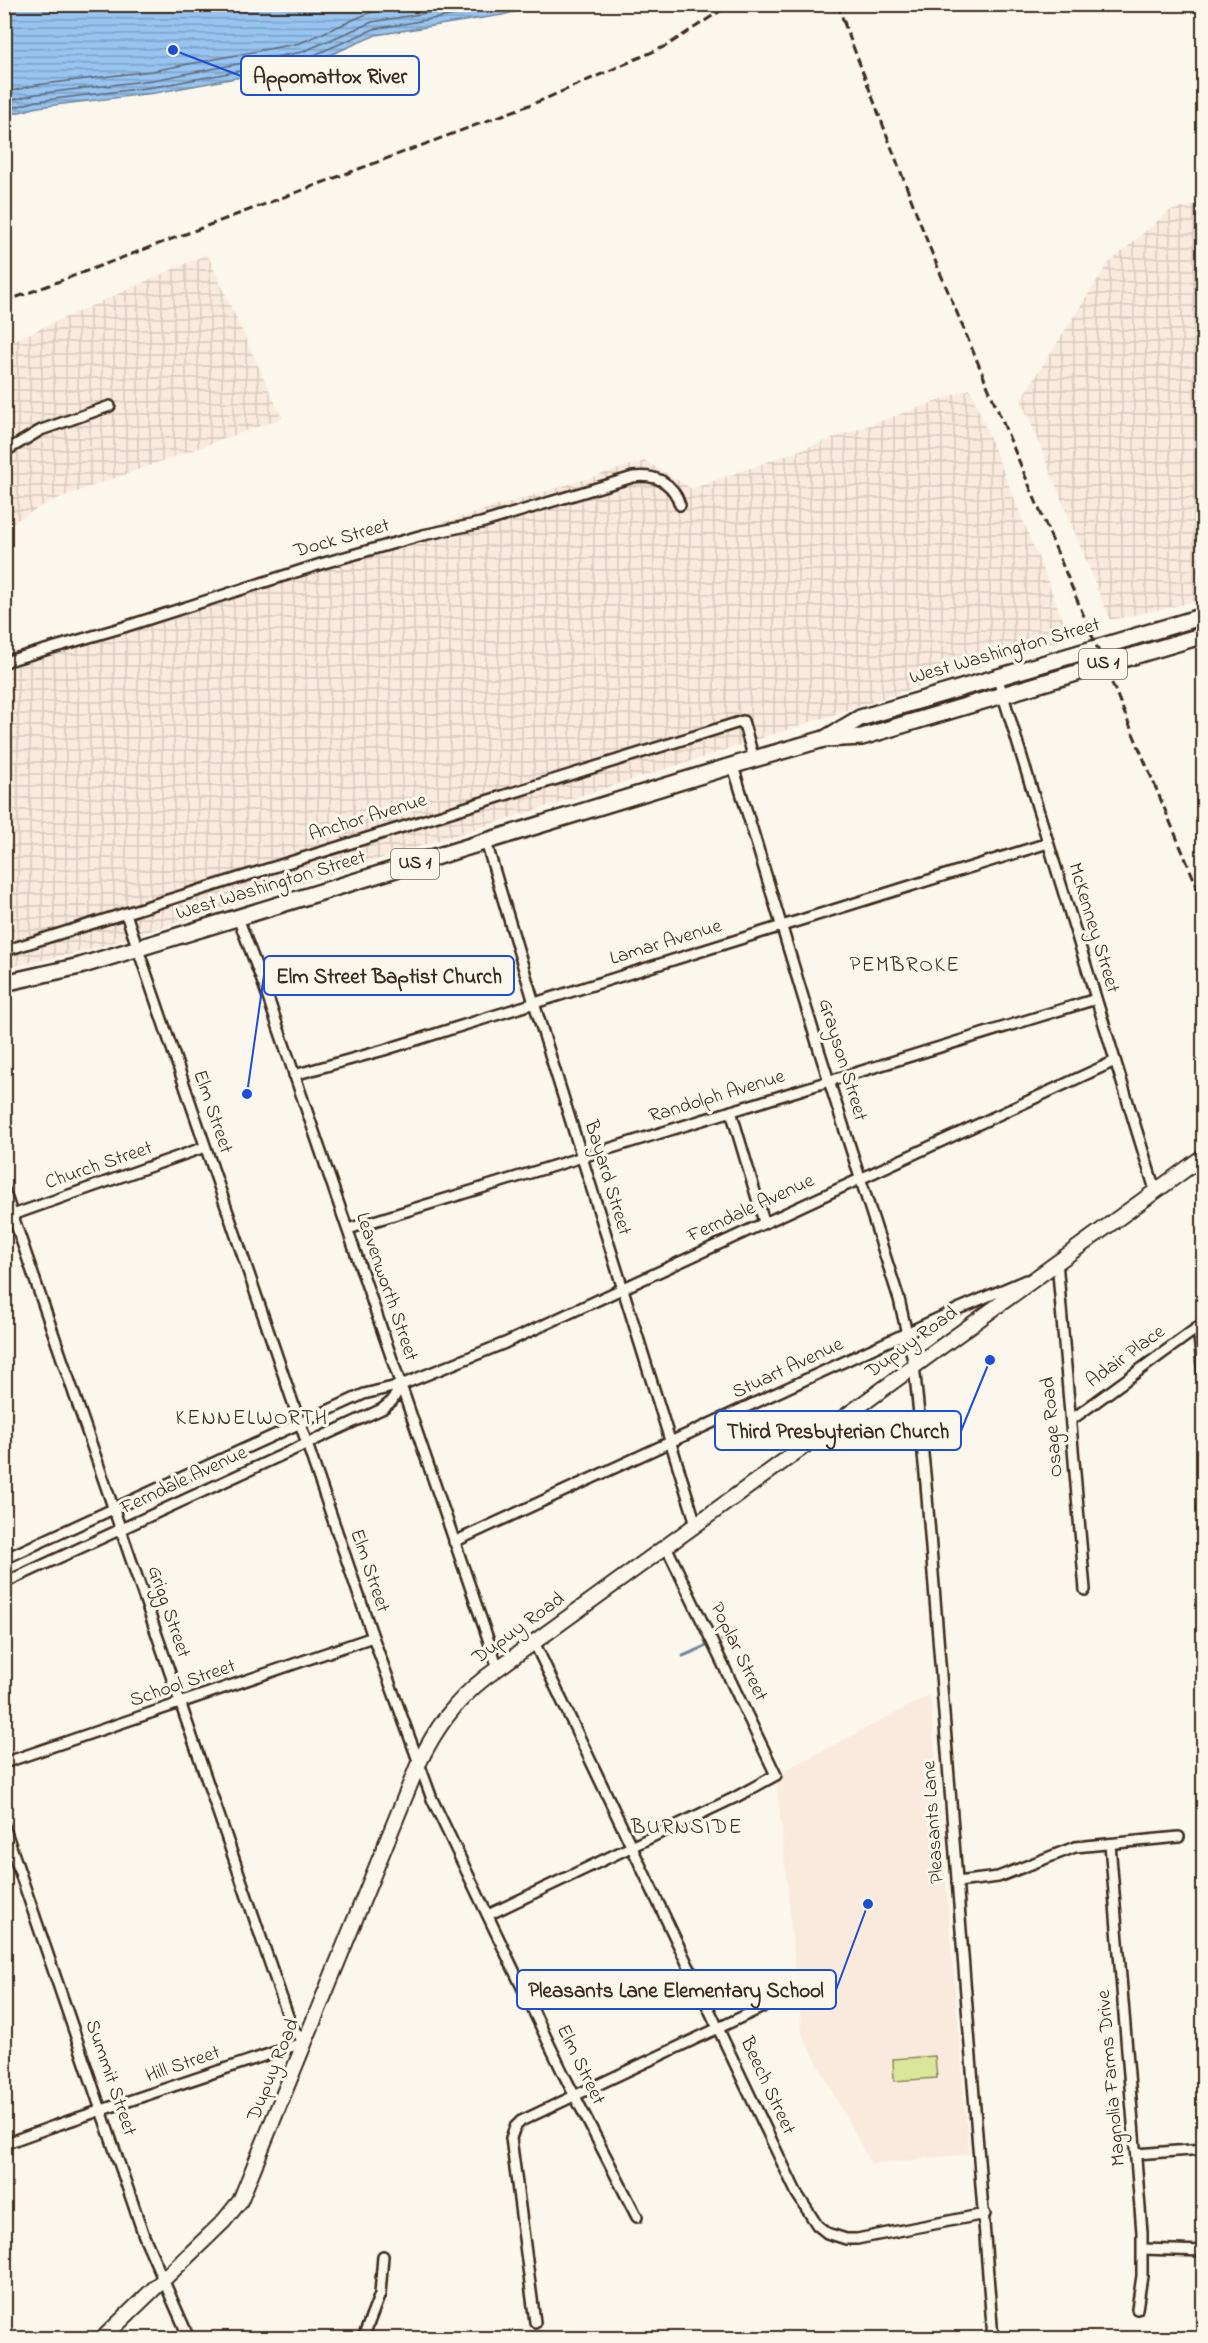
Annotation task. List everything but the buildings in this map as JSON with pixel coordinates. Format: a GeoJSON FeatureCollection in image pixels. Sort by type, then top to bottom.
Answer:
{"type":"FeatureCollection","features":[{"type":"Feature","properties":{"kind":"main road","name":"West Washington Street"},"geometry":{"type":"LineString","coordinates":[[824,739],[860,718],[1203,616]]}},
{"type":"Feature","properties":{"kind":"main road","name":"West Washington Street"},"geometry":{"type":"LineString","coordinates":[[4,983],[80,966],[138,949],[754,759],[824,739],[862,736],[1203,635]]}},
{"type":"Feature","properties":{"kind":"street"},"geometry":{"type":"LineString","coordinates":[[4,452],[41,430],[110,406]]}},
{"type":"Feature","properties":{"kind":"street","name":"Dock Street"},"geometry":{"type":"LineString","coordinates":[[4,662],[124,627],[324,563],[423,535],[481,522],[633,477],[654,477],[664,482],[672,489],[680,505]]}},
{"type":"Feature","properties":{"kind":"street","name":"McKenney Street"},"geometry":{"type":"LineString","coordinates":[[997,676],[1155,1190]]}},
{"type":"Feature","properties":{"kind":"street","name":"Anchor Avenue"},"geometry":{"type":"LineString","coordinates":[[4,951],[743,721],[754,759]]}},
{"type":"Feature","properties":{"kind":"street","name":"Grayson Street"},"geometry":{"type":"LineString","coordinates":[[733,766],[908,1332],[915,1365]]}},
{"type":"Feature","properties":{"kind":"street","name":"Bayard Street"},"geometry":{"type":"LineString","coordinates":[[486,842],[696,1524]]}},
{"type":"Feature","properties":{"kind":"street","name":"Lamar Avenue"},"geometry":{"type":"LineString","coordinates":[[294,1075],[1048,843]]}},
{"type":"Feature","properties":{"kind":"street","name":"Elm Street"},"geometry":{"type":"LineString","coordinates":[[126,914],[418,1764],[432,1799],[575,2097],[637,2217]]}},
{"type":"Feature","properties":{"kind":"street","name":"Leavenworth Street"},"geometry":{"type":"LineString","coordinates":[[238,918],[264,986],[498,1668]]}},
{"type":"Feature","properties":{"kind":"street","name":"Randolph Avenue"},"geometry":{"type":"LineString","coordinates":[[348,1229],[1096,999]]}},
{"type":"Feature","properties":{"kind":"street","name":"Ferndale Avenue"},"geometry":{"type":"LineString","coordinates":[[4,1559],[364,1394],[401,1385],[505,1343],[1115,1061]]}},
{"type":"Feature","properties":{"kind":"street"},"geometry":{"type":"LineString","coordinates":[[731,1112],[764,1222]]}},
{"type":"Feature","properties":{"kind":"street","name":"Church Street"},"geometry":{"type":"LineString","coordinates":[[9,1216],[205,1147]]}},
{"type":"Feature","properties":{"kind":"street","name":"Dupuy Road"},"geometry":{"type":"LineString","coordinates":[[103,2338],[223,2222],[240,2200],[418,1764],[442,1720],[458,1701],[498,1668],[1203,1156]]}},
{"type":"Feature","properties":{"kind":"street","name":"Grigg Street"},"geometry":{"type":"LineString","coordinates":[[4,1190],[9,1216],[289,2019],[295,2032],[305,2043]]}},
{"type":"Feature","properties":{"kind":"street","name":"Osage Road"},"geometry":{"type":"LineString","coordinates":[[1057,1262],[1085,1590]]}},
{"type":"Feature","properties":{"kind":"street","name":"Stuart Avenue"},"geometry":{"type":"LineString","coordinates":[[454,1542],[908,1332],[1039,1275]]}},
{"type":"Feature","properties":{"kind":"street"},"geometry":{"type":"LineString","coordinates":[[1201,1325],[1203,1384]]}},
{"type":"Feature","properties":{"kind":"street","name":"Adair Place"},"geometry":{"type":"LineString","coordinates":[[1071,1420],[1201,1325]]}},
{"type":"Feature","properties":{"kind":"street","name":"Pleasants Lane"},"geometry":{"type":"LineString","coordinates":[[915,1365],[985,2214],[993,2338]]}},
{"type":"Feature","properties":{"kind":"street","name":"Ferndale Avenue"},"geometry":{"type":"LineString","coordinates":[[4,1583],[382,1409],[392,1401],[401,1385]]}},
{"type":"Feature","properties":{"kind":"street","name":"Poplar Street"},"geometry":{"type":"LineString","coordinates":[[632,1845],[736,1797],[776,1775],[666,1546]]}},
{"type":"Feature","properties":{"kind":"street","name":"School Street"},"geometry":{"type":"LineString","coordinates":[[4,1763],[373,1637]]}},
{"type":"Feature","properties":{"kind":"street","name":"Beech Street"},"geometry":{"type":"LineString","coordinates":[[534,1642],[797,2194],[817,2225],[827,2233],[846,2239],[857,2239],[985,2214]]}},
{"type":"Feature","properties":{"kind":"street","name":"Summit Street"},"geometry":{"type":"LineString","coordinates":[[4,1826],[144,2236],[189,2338]]}},
{"type":"Feature","properties":{"kind":"street"},"geometry":{"type":"LineString","coordinates":[[957,1882],[998,1877],[1017,1872],[1056,1853],[1075,1847],[1179,1837]]}},
{"type":"Feature","properties":{"kind":"street","name":"Magnolia Farms Drive"},"geometry":{"type":"LineString","coordinates":[[1110,1844],[1143,2249],[1137,2308]]}},
{"type":"Feature","properties":{"kind":"street"},"geometry":{"type":"LineString","coordinates":[[488,1915],[632,1845]]}},
{"type":"Feature","properties":{"kind":"street"},"geometry":{"type":"LineString","coordinates":[[535,2322],[511,2138],[515,2127],[521,2121],[764,2007]]}},
{"type":"Feature","properties":{"kind":"street","name":"Hill Street"},"geometry":{"type":"LineString","coordinates":[[4,2144],[305,2043]]}},
{"type":"Feature","properties":{"kind":"street"},"geometry":{"type":"LineString","coordinates":[[1136,2154],[1203,2148]]}},
{"type":"Feature","properties":{"kind":"street"},"geometry":{"type":"LineString","coordinates":[[1143,2249],[1203,2251]]}},
{"type":"Feature","properties":{"kind":"street"},"geometry":{"type":"LineString","coordinates":[[363,2338],[380,2294],[383,2256]]}},
{"type":"Feature","properties":{"kind":"shaded area"},"geometry":{"type":"Polygon","coordinates":[[[1203,203],[1203,600],[1110,620],[1021,399],[1107,265],[1169,211],[1203,203]]]}},
{"type":"Feature","properties":{"kind":"shaded area"},"geometry":{"type":"Polygon","coordinates":[[[207,254],[282,418],[51,501],[5,527],[4,345],[207,254]]]}},
{"type":"Feature","properties":{"kind":"shaded area"},"geometry":{"type":"Polygon","coordinates":[[[970,389],[1070,637],[695,760],[89,950],[5,968],[5,656],[645,461],[692,489],[970,389]]]}},
{"type":"Feature","properties":{"kind":"shaded area"},"geometry":{"type":"Polygon","coordinates":[[[930,1695],[969,2154],[871,2164],[802,2034],[776,1775],[930,1695]]]}},
{"type":"Feature","properties":{"kind":"green space"},"geometry":{"type":"Polygon","coordinates":[[[935,2056],[937,2078],[894,2081],[893,2059],[935,2056]]]}},
{"type":"Feature","properties":{"kind":"water"},"geometry":{"type":"Polygon","coordinates":[[[5,4],[541,5],[502,15],[376,35],[307,65],[155,93],[38,107],[5,116],[5,4]]]}},
{"type":"Feature","properties":{"kind":"waterway"},"geometry":{"type":"LineString","coordinates":[[722,1640],[728,1638]]}},
{"type":"Feature","properties":{"kind":"waterway"},"geometry":{"type":"LineString","coordinates":[[683,1656],[706,1646]]}},
{"type":"Feature","properties":{"kind":"railway"},"geometry":{"type":"LineString","coordinates":[[4,302],[540,101],[666,46],[731,4]]}},
{"type":"Feature","properties":{"kind":"railway"},"geometry":{"type":"LineString","coordinates":[[837,4],[846,27]]}},
{"type":"Feature","properties":{"kind":"railway"},"geometry":{"type":"LineString","coordinates":[[843,20],[929,246],[1204,903]]}},
{"type":"Feature","properties":{"kind":"place","name":"Appomattox River"},"geometry":{"type":"Point","coordinates":[173,50]}},
{"type":"Feature","properties":{"kind":"place","name":"Elm Street Baptist Church"},"geometry":{"type":"Point","coordinates":[247,1094]}},
{"type":"Feature","properties":{"kind":"place","name":"Third Presbyterian Church"},"geometry":{"type":"Point","coordinates":[990,1360]}},
{"type":"Feature","properties":{"kind":"place","name":"Pleasants Lane Elementary School"},"geometry":{"type":"Point","coordinates":[868,1904]}},
{"type":"Feature","properties":{"kind":"district","name":"PEMBROKE"},"geometry":{"type":"Point","coordinates":[905,966]}},
{"type":"Feature","properties":{"kind":"district","name":"KENNELWORTH"},"geometry":{"type":"Point","coordinates":[252,1419]}},
{"type":"Feature","properties":{"kind":"district","name":"BURNSIDE"},"geometry":{"type":"Point","coordinates":[687,1828]}}]}
